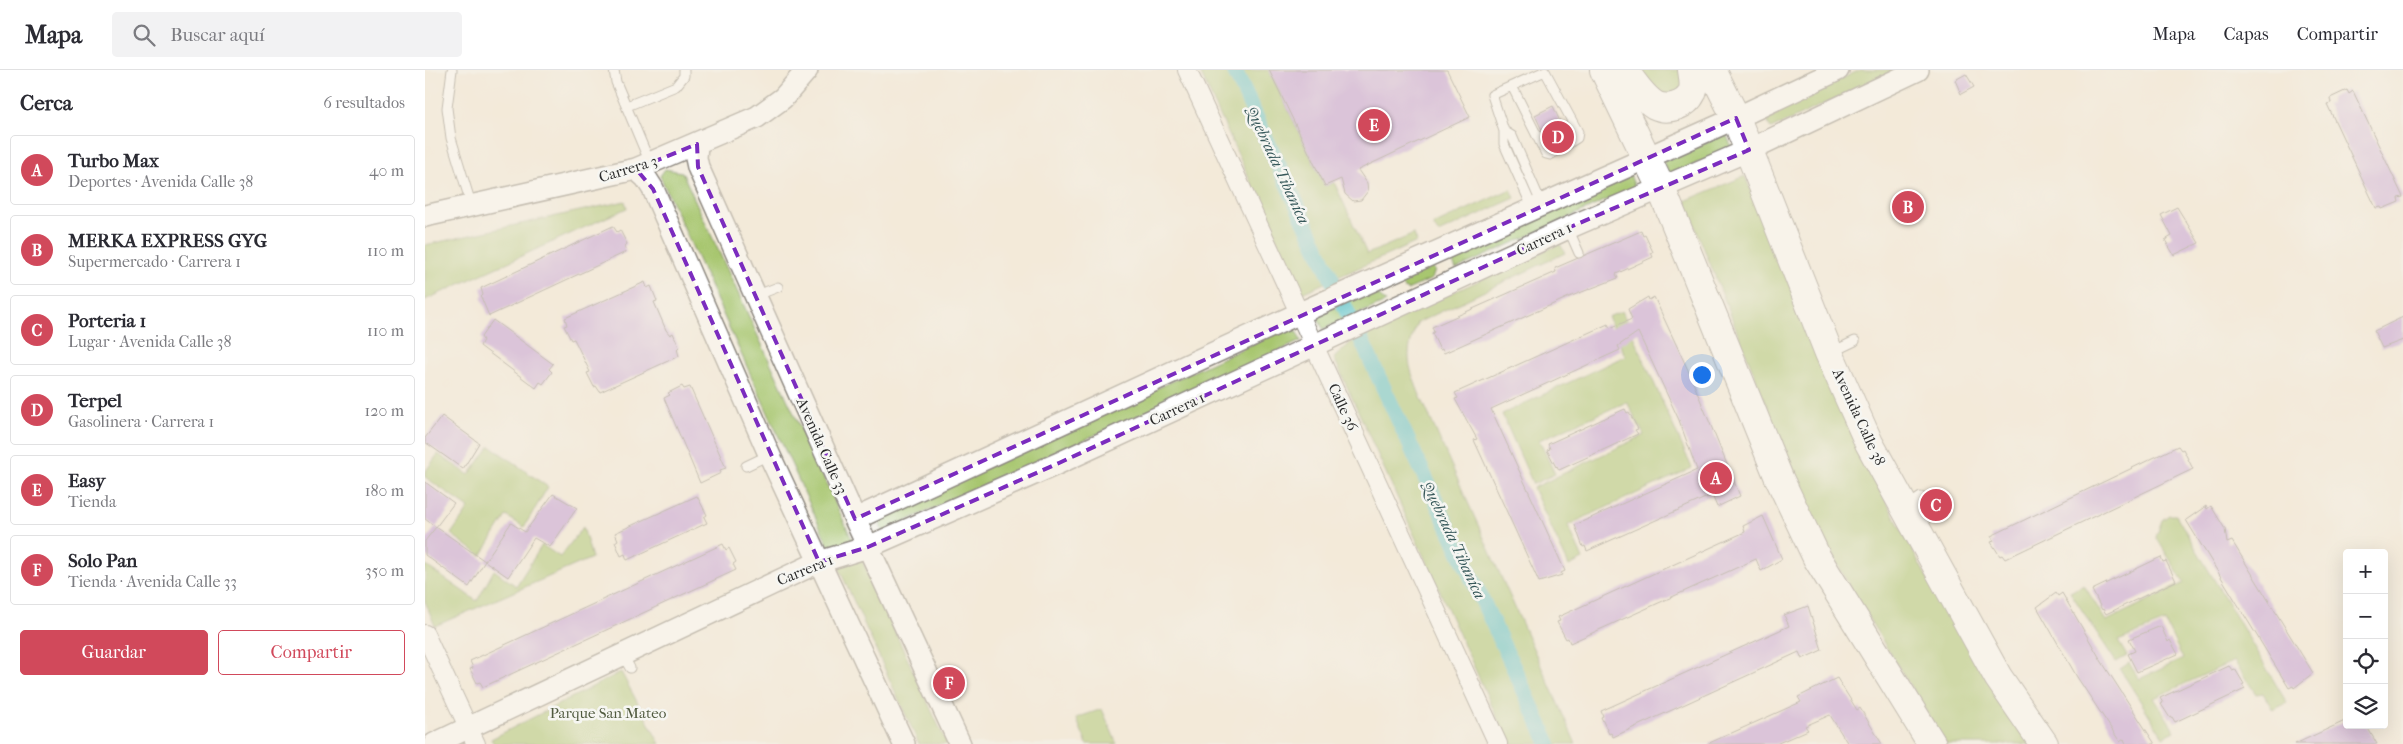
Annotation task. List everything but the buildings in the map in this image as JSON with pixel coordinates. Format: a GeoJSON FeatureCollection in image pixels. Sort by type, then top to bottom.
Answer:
{"type":"FeatureCollection","features":[{"type":"Feature","properties":{"kind":"main road"},"geometry":{"type":"LineString","coordinates":[[1604,70],[1661,188],[1779,478],[1817,558],[1932,744]]}},
{"type":"Feature","properties":{"kind":"main road"},"geometry":{"type":"LineString","coordinates":[[1624,70],[1650,101],[1666,108],[1676,107],[1687,100],[1692,93],[1691,70]]}},
{"type":"Feature","properties":{"kind":"main road","name":"Avenida Calle 38"},"geometry":{"type":"LineString","coordinates":[[1712,70],[1736,118],[1829,353],[1869,443],[1912,503],[1998,677],[2044,744]]}},
{"type":"Feature","properties":{"kind":"street","name":"Carrera 3"},"geometry":{"type":"LineString","coordinates":[[425,216],[473,207],[643,166],[757,117],[783,98],[807,70]]}},
{"type":"Feature","properties":{"kind":"street","name":"Calle 36"},"geometry":{"type":"LineString","coordinates":[[1187,70],[1315,346],[1408,562],[1498,744]]}},
{"type":"Feature","properties":{"kind":"street","name":"Carrera 1"},"geometry":{"type":"LineString","coordinates":[[855,519],[1299,313],[1736,118],[1839,70]]}},
{"type":"Feature","properties":{"kind":"street","name":"Carrera 1"},"geometry":{"type":"LineString","coordinates":[[434,744],[472,736],[626,662],[819,562],[868,548],[1061,468],[1415,299],[1568,228],[1749,150],[1918,70]]}},
{"type":"Feature","properties":{"kind":"street","name":"Avenida Calle 33"},"geometry":{"type":"LineString","coordinates":[[697,144],[696,158],[698,167],[868,548],[960,744]]}},
{"type":"Feature","properties":{"kind":"street"},"geometry":{"type":"LineString","coordinates":[[643,166],[646,178],[653,189],[769,454],[904,744]]}},
{"type":"Feature","properties":{"kind":"street"},"geometry":{"type":"LineString","coordinates":[[1434,253],[1445,261],[1448,270],[1436,290]]}},
{"type":"Feature","properties":{"kind":"street"},"geometry":{"type":"LineString","coordinates":[[1398,269],[1388,284],[1393,294],[1397,298],[1415,299]]}},
{"type":"Feature","properties":{"kind":"street"},"geometry":{"type":"LineString","coordinates":[[425,634],[472,736]]}},
{"type":"Feature","properties":{"kind":"lane"},"geometry":{"type":"LineString","coordinates":[[452,70],[447,108],[451,138],[473,207]]}},
{"type":"Feature","properties":{"kind":"lane"},"geometry":{"type":"LineString","coordinates":[[614,70],[627,106],[643,166]]}},
{"type":"Feature","properties":{"kind":"lane"},"geometry":{"type":"LineString","coordinates":[[627,106],[675,86],[684,76],[684,70]]}},
{"type":"Feature","properties":{"kind":"lane"},"geometry":{"type":"LineString","coordinates":[[1513,86],[1546,154],[1550,156],[1577,138],[1579,132],[1545,71],[1492,95],[1504,131],[1512,136],[1537,207]]}},
{"type":"Feature","properties":{"kind":"lane"},"geometry":{"type":"LineString","coordinates":[[1568,228],[1579,253]]}},
{"type":"Feature","properties":{"kind":"lane"},"geometry":{"type":"LineString","coordinates":[[755,296],[778,287]]}},
{"type":"Feature","properties":{"kind":"lane"},"geometry":{"type":"LineString","coordinates":[[1829,353],[1855,341]]}},
{"type":"Feature","properties":{"kind":"lane"},"geometry":{"type":"LineString","coordinates":[[746,466],[769,454]]}},
{"type":"Feature","properties":{"kind":"highlighted area"},"geometry":{"type":"Polygon","coordinates":[[[1736,118],[1749,150],[1568,228],[1059,463],[868,547],[819,562],[653,189],[636,169],[697,144],[698,167],[855,519],[1736,118]]]}},
{"type":"Feature","properties":{"kind":"green space"},"geometry":{"type":"Polygon","coordinates":[[[1199,70],[1269,70],[1325,186],[1334,182],[1367,254],[1414,234],[1417,242],[1302,293],[1199,70]]]}},
{"type":"Feature","properties":{"kind":"green space"},"geometry":{"type":"Polygon","coordinates":[[[1633,70],[1683,70],[1684,86],[1664,100],[1633,70]]]}},
{"type":"Feature","properties":{"kind":"green space"},"geometry":{"type":"Polygon","coordinates":[[[1860,70],[1896,70],[1771,129],[1764,115],[1860,70]]]}},
{"type":"Feature","properties":{"kind":"green space"},"geometry":{"type":"Polygon","coordinates":[[[1726,134],[1732,148],[1670,175],[1663,162],[1726,134]]]}},
{"type":"Feature","properties":{"kind":"green space"},"geometry":{"type":"Polygon","coordinates":[[[665,169],[682,172],[947,744],[919,744],[660,176],[665,169]]]}},
{"type":"Feature","properties":{"kind":"green space"},"geometry":{"type":"Polygon","coordinates":[[[1630,175],[1635,187],[1456,269],[1451,258],[1630,175]]]}},
{"type":"Feature","properties":{"kind":"green space"},"geometry":{"type":"Polygon","coordinates":[[[1745,176],[1858,448],[1940,602],[2030,744],[1946,744],[1856,598],[1809,511],[1685,201],[1745,176]]]}},
{"type":"Feature","properties":{"kind":"green space"},"geometry":{"type":"Polygon","coordinates":[[[1511,189],[1515,198],[1438,233],[1433,225],[1511,189]]]}},
{"type":"Feature","properties":{"kind":"green space"},"geometry":{"type":"Polygon","coordinates":[[[625,201],[627,208],[425,300],[425,245],[625,201]]]}},
{"type":"Feature","properties":{"kind":"green space"},"geometry":{"type":"Polygon","coordinates":[[[1560,244],[1565,253],[1417,323],[1409,351],[1410,366],[1419,393],[1576,744],[1509,744],[1334,358],[1359,335],[1560,244]]]}},
{"type":"Feature","properties":{"kind":"green space"},"geometry":{"type":"Polygon","coordinates":[[[1427,264],[1435,270],[1432,279],[1407,290],[1400,285],[1399,280],[1427,264]]]}},
{"type":"Feature","properties":{"kind":"green space"},"geometry":{"type":"Polygon","coordinates":[[[1378,287],[1379,296],[1386,302],[1323,329],[1317,316],[1378,287]]]}},
{"type":"Feature","properties":{"kind":"green space"},"geometry":{"type":"Polygon","coordinates":[[[1622,311],[1692,468],[1568,525],[1583,559],[1569,566],[1533,488],[1644,435],[1627,402],[1539,440],[1555,474],[1533,484],[1502,414],[1625,356],[1608,317],[1622,311]]]}},
{"type":"Feature","properties":{"kind":"green space"},"geometry":{"type":"Polygon","coordinates":[[[1293,325],[1301,341],[882,532],[879,518],[1293,325]]]}},
{"type":"Feature","properties":{"kind":"green space"},"geometry":{"type":"Polygon","coordinates":[[[490,446],[548,487],[524,527],[506,516],[481,556],[451,534],[469,508],[425,477],[425,472],[438,454],[469,475],[490,446]]]}},
{"type":"Feature","properties":{"kind":"green space"},"geometry":{"type":"Polygon","coordinates":[[[2169,515],[2176,515],[2287,703],[2273,710],[2263,693],[2256,694],[2234,661],[2154,698],[2175,731],[2163,737],[2120,669],[2129,663],[2139,679],[2183,659],[2165,622],[2118,641],[2127,656],[2116,662],[2070,592],[2084,585],[2106,621],[2184,583],[2156,537],[2162,520],[2169,515]]]}},
{"type":"Feature","properties":{"kind":"green space"},"geometry":{"type":"Polygon","coordinates":[[[583,527],[592,558],[435,626],[425,601],[425,565],[477,601],[494,570],[516,586],[542,545],[560,557],[583,527]]]}},
{"type":"Feature","properties":{"kind":"green space","name":"Parque San Mateo"},"geometry":{"type":"Polygon","coordinates":[[[621,672],[660,744],[494,744],[491,739],[621,672]]]}},
{"type":"Feature","properties":{"kind":"green space"},"geometry":{"type":"Polygon","coordinates":[[[1102,709],[1117,744],[1087,744],[1076,718],[1102,709]]]}},
{"type":"Feature","properties":{"kind":"waterway","name":"Quebrada Tibaníca"},"geometry":{"type":"LineString","coordinates":[[1234,70],[1335,286]]}},
{"type":"Feature","properties":{"kind":"waterway","name":"Quebrada Tibaníca"},"geometry":{"type":"LineString","coordinates":[[1343,303],[1350,318]]}},
{"type":"Feature","properties":{"kind":"waterway","name":"Quebrada Tibaníca"},"geometry":{"type":"LineString","coordinates":[[1359,335],[1549,744]]}},
{"type":"Feature","properties":{"kind":"place","name":"Easy"},"geometry":{"type":"Point","coordinates":[1374,125]}},
{"type":"Feature","properties":{"kind":"place","name":"Terpel"},"geometry":{"type":"Point","coordinates":[1558,137]}},
{"type":"Feature","properties":{"kind":"place","name":"MERKA EXPRESS GYG"},"geometry":{"type":"Point","coordinates":[1908,207]}},
{"type":"Feature","properties":{"kind":"place","name":"Turbo Max"},"geometry":{"type":"Point","coordinates":[1716,478]}},
{"type":"Feature","properties":{"kind":"place","name":"Porteria 1"},"geometry":{"type":"Point","coordinates":[1936,505]}},
{"type":"Feature","properties":{"kind":"place","name":"Solo Pan"},"geometry":{"type":"Point","coordinates":[949,683]}}]}
